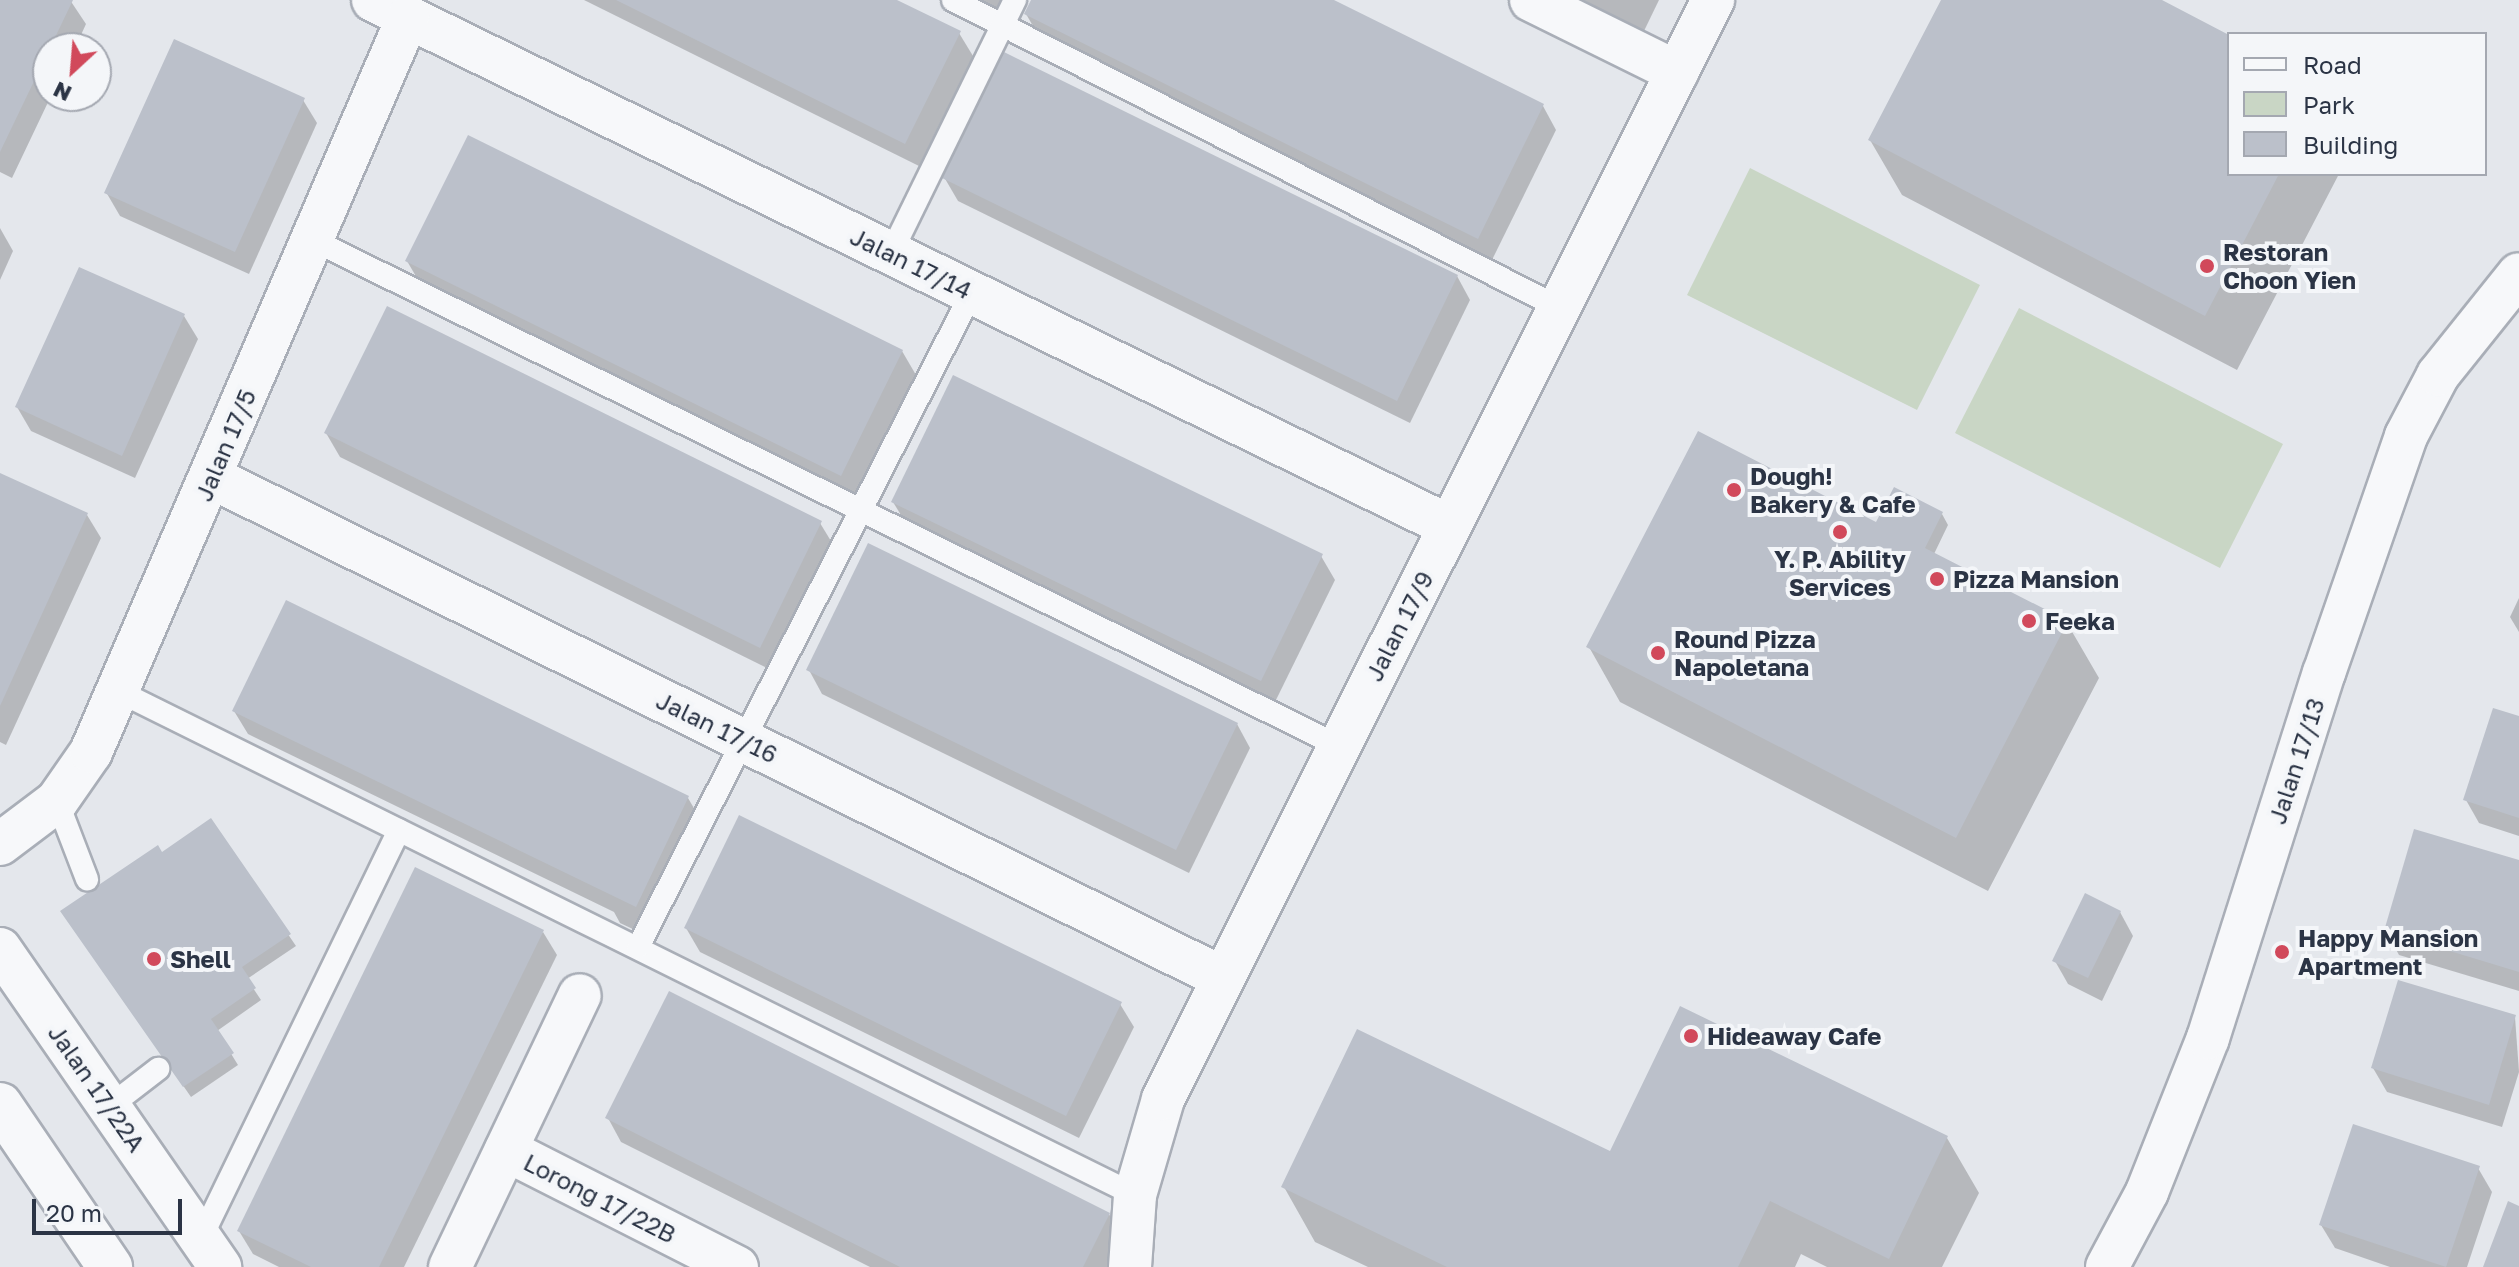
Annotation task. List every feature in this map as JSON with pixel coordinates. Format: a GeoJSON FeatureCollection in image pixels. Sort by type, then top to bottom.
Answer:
{"type":"FeatureCollection","features":[{"type":"Feature","properties":{"kind":"street"},"geometry":{"type":"LineString","coordinates":[[1531,0],[1677,72]]}},
{"type":"Feature","properties":{"kind":"street","name":"Jalan 17/9"},"geometry":{"type":"LineString","coordinates":[[1130,1267],[1135,1195],[1163,1099],[1713,0]]}},
{"type":"Feature","properties":{"kind":"street","name":"Jalan 17/5"},"geometry":{"type":"LineString","coordinates":[[0,844],[57,801],[91,752],[120,692],[313,240],[390,9]]}},
{"type":"Feature","properties":{"kind":"street","name":"Jalan 17/14"},"geometry":{"type":"LineString","coordinates":[[390,9],[1449,526]]}},
{"type":"Feature","properties":{"kind":"street","name":"Jalan 17/13"},"geometry":{"type":"LineString","coordinates":[[2107,1267],[2147,1192],[2208,1038],[2406,436],[2438,375],[2519,274]]}},
{"type":"Feature","properties":{"kind":"street","name":"Jalan 17/16"},"geometry":{"type":"LineString","coordinates":[[211,477],[1223,978]]}},
{"type":"Feature","properties":{"kind":"street","name":"Jalan 17/22A"},"geometry":{"type":"LineString","coordinates":[[0,949],[211,1251]]}},
{"type":"Feature","properties":{"kind":"street","name":"Lorong 17/22B"},"geometry":{"type":"LineString","coordinates":[[450,1267],[580,995]]}},
{"type":"Feature","properties":{"kind":"street"},"geometry":{"type":"LineString","coordinates":[[0,1105],[110,1267]]}},
{"type":"Feature","properties":{"kind":"street","name":"Lorong 17/22B"},"geometry":{"type":"LineString","coordinates":[[506,1150],[725,1264]]}},
{"type":"Feature","properties":{"kind":"lane"},"geometry":{"type":"LineString","coordinates":[[953,0],[1560,308]]}},
{"type":"Feature","properties":{"kind":"lane"},"geometry":{"type":"LineString","coordinates":[[891,253],[1015,0]]}},
{"type":"Feature","properties":{"kind":"lane"},"geometry":{"type":"LineString","coordinates":[[313,240],[1339,746]]}},
{"type":"Feature","properties":{"kind":"lane"},"geometry":{"type":"LineString","coordinates":[[638,947],[972,292]]}},
{"type":"Feature","properties":{"kind":"lane"},"geometry":{"type":"LineString","coordinates":[[120,692],[1135,1195]]}},
{"type":"Feature","properties":{"kind":"lane"},"geometry":{"type":"LineString","coordinates":[[57,801],[87,879]]}},
{"type":"Feature","properties":{"kind":"lane"},"geometry":{"type":"LineString","coordinates":[[211,1251],[399,830]]}},
{"type":"Feature","properties":{"kind":"lane"},"geometry":{"type":"LineString","coordinates":[[110,1106],[158,1069]]}},
{"type":"Feature","properties":{"kind":"green space"},"geometry":{"type":"Polygon","coordinates":[[[1750,168],[1980,285],[1917,410],[1687,295],[1750,168]]]}},
{"type":"Feature","properties":{"kind":"green space"},"geometry":{"type":"Polygon","coordinates":[[[2019,308],[2283,444],[2220,568],[1955,433],[2019,308]]]}},
{"type":"Feature","properties":{"kind":"building"},"geometry":{"type":"Polygon","coordinates":[[[0,0],[73,0],[58,32],[32,32],[32,85],[0,152],[0,0]]]}},
{"type":"Feature","properties":{"kind":"building"},"geometry":{"type":"Polygon","coordinates":[[[616,0],[897,0],[961,31],[905,144],[616,0]]]}},
{"type":"Feature","properties":{"kind":"building"},"geometry":{"type":"Polygon","coordinates":[[[1031,0],[1334,0],[1544,104],[1478,239],[1024,14],[1031,0]]]}},
{"type":"Feature","properties":{"kind":"building"},"geometry":{"type":"Polygon","coordinates":[[[1941,0],[2162,0],[2227,34],[2227,176],[2278,176],[2205,316],[1868,140],[1941,0]]]}},
{"type":"Feature","properties":{"kind":"building"},"geometry":{"type":"Polygon","coordinates":[[[174,39],[305,98],[235,252],[104,193],[174,39]]]}},
{"type":"Feature","properties":{"kind":"building"},"geometry":{"type":"Polygon","coordinates":[[[1004,52],[1458,275],[1397,401],[942,178],[1004,52]]]}},
{"type":"Feature","properties":{"kind":"building"},"geometry":{"type":"Polygon","coordinates":[[[468,135],[903,350],[841,476],[405,261],[468,135]]]}},
{"type":"Feature","properties":{"kind":"building"},"geometry":{"type":"Polygon","coordinates":[[[79,267],[185,314],[122,456],[15,407],[79,267]]]}},
{"type":"Feature","properties":{"kind":"building"},"geometry":{"type":"Polygon","coordinates":[[[387,306],[822,521],[760,648],[324,433],[387,306]]]}},
{"type":"Feature","properties":{"kind":"building"},"geometry":{"type":"Polygon","coordinates":[[[953,375],[1323,554],[1261,681],[891,502],[953,375]]]}},
{"type":"Feature","properties":{"kind":"building"},"geometry":{"type":"Polygon","coordinates":[[[1698,431],[1876,522],[1894,487],[1943,512],[1925,548],[2068,621],[1956,838],[1586,647],[1698,431]]]}},
{"type":"Feature","properties":{"kind":"building"},"geometry":{"type":"Polygon","coordinates":[[[0,473],[88,513],[0,706],[0,473]]]}},
{"type":"Feature","properties":{"kind":"building"},"geometry":{"type":"Polygon","coordinates":[[[868,543],[1238,723],[1176,850],[806,670],[868,543]]]}},
{"type":"Feature","properties":{"kind":"building"},"geometry":{"type":"Polygon","coordinates":[[[286,600],[689,796],[636,907],[232,711],[286,600]]]}},
{"type":"Feature","properties":{"kind":"building"},"geometry":{"type":"Polygon","coordinates":[[[2493,708],[2519,716],[2519,818],[2463,800],[2493,708]]]}},
{"type":"Feature","properties":{"kind":"building"},"geometry":{"type":"Polygon","coordinates":[[[739,815],[1122,1002],[1066,1116],[684,928],[739,815]]]}},
{"type":"Feature","properties":{"kind":"building"},"geometry":{"type":"Polygon","coordinates":[[[211,818],[291,934],[242,967],[256,988],[211,1019],[234,1053],[183,1087],[60,911],[158,845],[162,852],[211,818]]]}},
{"type":"Feature","properties":{"kind":"building"},"geometry":{"type":"Polygon","coordinates":[[[2414,829],[2519,860],[2519,972],[2384,931],[2414,829]]]}},
{"type":"Feature","properties":{"kind":"building"},"geometry":{"type":"Polygon","coordinates":[[[415,867],[544,930],[379,1267],[311,1267],[237,1231],[415,867]]]}},
{"type":"Feature","properties":{"kind":"building"},"geometry":{"type":"Polygon","coordinates":[[[2085,893],[2121,911],[2088,978],[2052,961],[2085,893]]]}},
{"type":"Feature","properties":{"kind":"building"},"geometry":{"type":"Polygon","coordinates":[[[2398,980],[2516,1015],[2489,1105],[2371,1068],[2398,980]]]}},
{"type":"Feature","properties":{"kind":"building"},"geometry":{"type":"Polygon","coordinates":[[[669,991],[1110,1213],[1083,1267],[900,1267],[605,1118],[669,991]]]}},
{"type":"Feature","properties":{"kind":"building"},"geometry":{"type":"Polygon","coordinates":[[[1680,1006],[1948,1136],[1889,1259],[1770,1201],[1738,1267],[1447,1267],[1281,1187],[1357,1029],[1610,1151],[1680,1006]]]}},
{"type":"Feature","properties":{"kind":"building"},"geometry":{"type":"Polygon","coordinates":[[[2353,1124],[2480,1166],[2446,1267],[2319,1225],[2353,1124]]]}},
{"type":"Feature","properties":{"kind":"building"},"geometry":{"type":"Polygon","coordinates":[[[2508,1201],[2519,1206],[2519,1267],[2483,1267],[2508,1201]]]}},
{"type":"Feature","properties":{"kind":"place","name":"Restoran Choon Yien"},"geometry":{"type":"Point","coordinates":[2207,266]}},
{"type":"Feature","properties":{"kind":"place","name":"Dough! Bakery & Cafe"},"geometry":{"type":"Point","coordinates":[1734,490]}},
{"type":"Feature","properties":{"kind":"place","name":"Y. P. Ability Services"},"geometry":{"type":"Point","coordinates":[1840,532]}},
{"type":"Feature","properties":{"kind":"place","name":"Pizza Mansion"},"geometry":{"type":"Point","coordinates":[1937,579]}},
{"type":"Feature","properties":{"kind":"place","name":"Feeka"},"geometry":{"type":"Point","coordinates":[2029,621]}},
{"type":"Feature","properties":{"kind":"place","name":"Round Pizza Napoletana"},"geometry":{"type":"Point","coordinates":[1658,653]}},
{"type":"Feature","properties":{"kind":"place","name":"Happy Mansion Apartment"},"geometry":{"type":"Point","coordinates":[2282,952]}},
{"type":"Feature","properties":{"kind":"place","name":"Shell"},"geometry":{"type":"Point","coordinates":[154,959]}},
{"type":"Feature","properties":{"kind":"place","name":"Hideaway Cafe"},"geometry":{"type":"Point","coordinates":[1691,1036]}}]}
